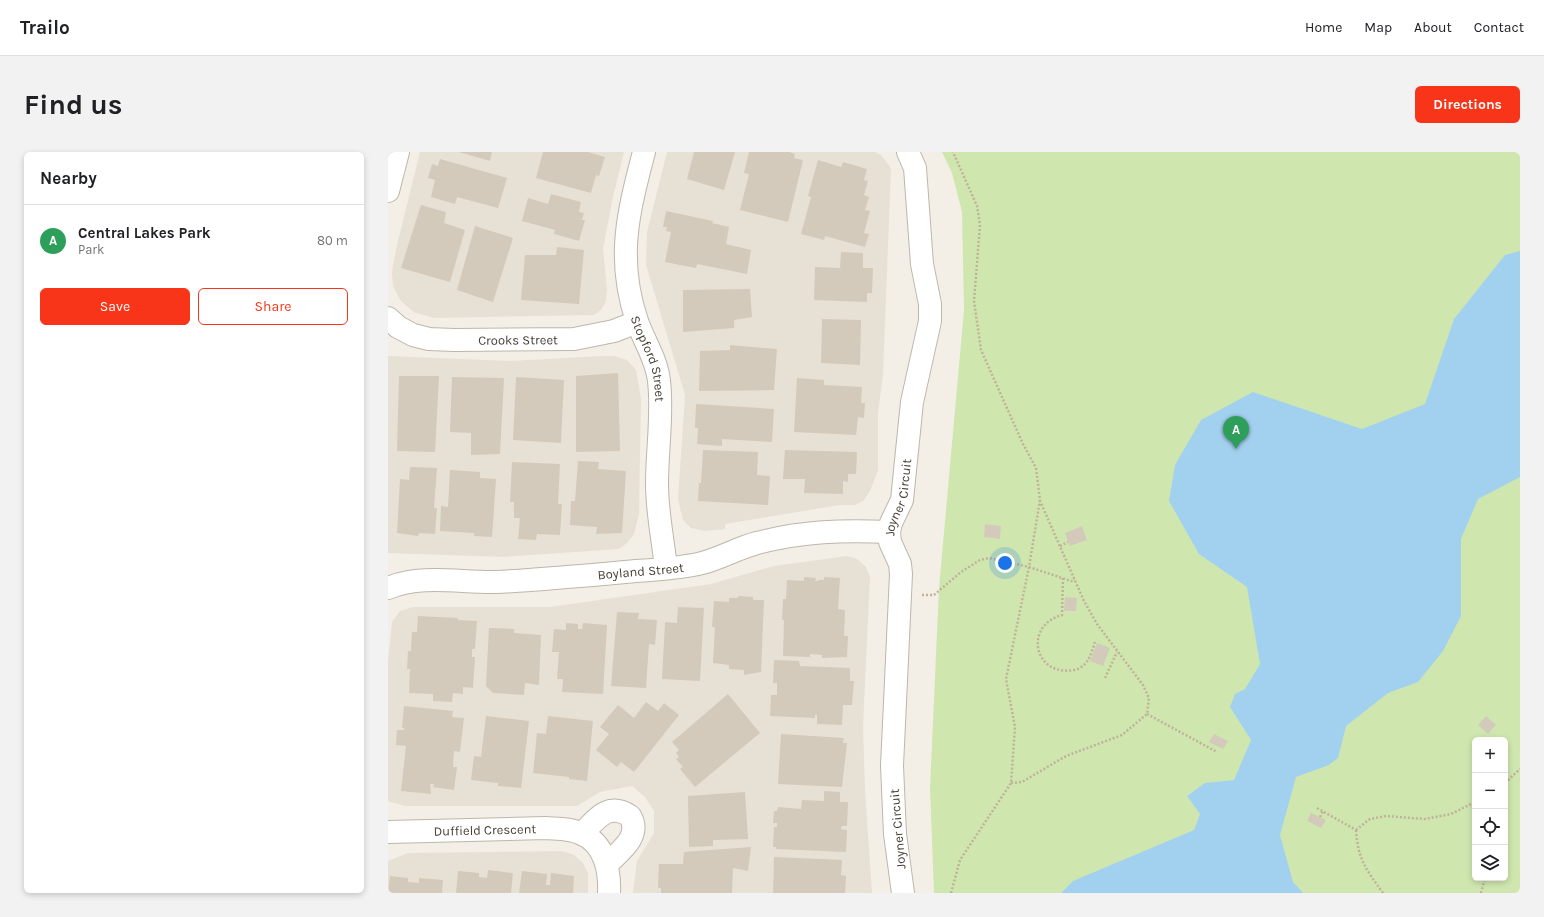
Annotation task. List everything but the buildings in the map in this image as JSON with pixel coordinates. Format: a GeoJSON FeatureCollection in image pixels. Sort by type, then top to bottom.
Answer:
{"type":"FeatureCollection","features":[{"type":"Feature","properties":{"kind":"street"},"geometry":{"type":"LineString","coordinates":[[388,191],[398,152]]}},
{"type":"Feature","properties":{"kind":"street","name":"Stopford Street"},"geometry":{"type":"LineString","coordinates":[[644,152],[627,221],[625,247],[626,269],[637,322],[654,360],[659,379],[661,411],[658,503],[666,568]]}},
{"type":"Feature","properties":{"kind":"street","name":"Joyner Circuit"},"geometry":{"type":"LineString","coordinates":[[903,893],[895,834],[892,766],[901,596],[900,564],[890,542],[889,532],[891,522],[902,500],[912,402],[930,321],[930,304],[922,264],[915,168],[908,152]]}},
{"type":"Feature","properties":{"kind":"street","name":"Crooks Street"},"geometry":{"type":"LineString","coordinates":[[391,325],[413,335],[429,339],[574,339],[614,331],[637,322]]}},
{"type":"Feature","properties":{"kind":"street","name":"Boyland Street"},"geometry":{"type":"LineString","coordinates":[[388,588],[414,581],[494,582],[563,578],[666,568],[698,564],[756,544],[789,536],[843,530],[889,532]]}},
{"type":"Feature","properties":{"kind":"street"},"geometry":{"type":"LineString","coordinates":[[582,834],[604,813],[617,811],[630,816],[634,828],[633,835],[607,864]]}},
{"type":"Feature","properties":{"kind":"street","name":"Duffield Crescent"},"geometry":{"type":"LineString","coordinates":[[388,832],[545,828],[567,830],[582,834],[594,842],[607,864],[609,893]]}},
{"type":"Feature","properties":{"kind":"path"},"geometry":{"type":"LineString","coordinates":[[951,893],[960,860],[1011,783],[1015,727],[1006,678],[1030,567],[1040,500],[1036,468],[1023,444],[982,350],[974,301],[980,225],[977,206],[953,152]]}},
{"type":"Feature","properties":{"kind":"path"},"geometry":{"type":"LineString","coordinates":[[1011,783],[1022,782],[1066,756],[1122,734],[1147,714],[1149,698],[1142,685],[1097,624],[1075,580],[1040,500]]}},
{"type":"Feature","properties":{"kind":"path"},"geometry":{"type":"LineString","coordinates":[[1060,546],[1068,542]]}},
{"type":"Feature","properties":{"kind":"path"},"geometry":{"type":"LineString","coordinates":[[901,596],[934,595],[962,572],[980,560],[989,558],[1030,567],[1071,581],[1075,580]]}},
{"type":"Feature","properties":{"kind":"path"},"geometry":{"type":"LineString","coordinates":[[1063,578],[1062,615],[1053,618],[1041,629],[1037,642],[1040,655],[1048,665],[1054,668],[1069,671],[1077,670],[1088,661],[1094,642]]}},
{"type":"Feature","properties":{"kind":"path"},"geometry":{"type":"LineString","coordinates":[[1105,678],[1117,652]]}},
{"type":"Feature","properties":{"kind":"path"},"geometry":{"type":"LineString","coordinates":[[1147,714],[1217,752]]}},
{"type":"Feature","properties":{"kind":"path"},"geometry":{"type":"LineString","coordinates":[[1508,780],[1520,769]]}},
{"type":"Feature","properties":{"kind":"path"},"geometry":{"type":"LineString","coordinates":[[1356,830],[1370,819],[1386,816],[1425,819],[1451,814],[1472,804]]}},
{"type":"Feature","properties":{"kind":"path"},"geometry":{"type":"LineString","coordinates":[[1317,808],[1356,830]]}},
{"type":"Feature","properties":{"kind":"path"},"geometry":{"type":"LineString","coordinates":[[1320,817],[1323,811]]}},
{"type":"Feature","properties":{"kind":"path"},"geometry":{"type":"LineString","coordinates":[[1356,830],[1357,847],[1363,864],[1382,893]]}},
{"type":"Feature","properties":{"kind":"path"},"geometry":{"type":"LineString","coordinates":[[1481,893],[1484,881]]}},
{"type":"Feature","properties":{"kind":"shaded area"},"geometry":{"type":"Polygon","coordinates":[[[420,152],[624,152],[613,197],[603,249],[607,288],[606,301],[601,310],[594,315],[433,318],[414,312],[401,301],[393,286],[392,272],[396,249],[420,152]]]}},
{"type":"Feature","properties":{"kind":"shaded area"},"geometry":{"type":"Polygon","coordinates":[[[667,152],[875,152],[881,155],[891,168],[883,375],[878,413],[878,470],[870,491],[863,501],[855,505],[840,505],[725,524],[725,529],[704,531],[691,528],[683,520],[678,499],[685,395],[646,265],[647,232],[667,152]]]}},
{"type":"Feature","properties":{"kind":"shaded area"},"geometry":{"type":"Polygon","coordinates":[[[388,356],[510,361],[614,356],[627,360],[636,370],[641,399],[639,514],[634,534],[627,543],[619,549],[502,557],[388,553],[388,356]]]}},
{"type":"Feature","properties":{"kind":"shaded area"},"geometry":{"type":"Polygon","coordinates":[[[847,556],[857,559],[866,567],[870,577],[863,726],[865,790],[872,893],[633,893],[637,861],[654,833],[654,811],[645,797],[632,786],[600,792],[577,806],[405,806],[388,801],[388,661],[392,622],[400,611],[413,607],[550,607],[711,584],[774,566],[847,556]]]}},
{"type":"Feature","properties":{"kind":"shaded area"},"geometry":{"type":"Polygon","coordinates":[[[562,851],[574,855],[583,863],[588,873],[588,893],[388,893],[388,861],[408,853],[562,851]]]}},
{"type":"Feature","properties":{"kind":"green space"},"geometry":{"type":"Polygon","coordinates":[[[942,152],[1520,152],[1520,893],[934,893],[930,788],[939,588],[964,310],[962,212],[952,173],[942,152]]]}},
{"type":"Feature","properties":{"kind":"water"},"geometry":{"type":"Polygon","coordinates":[[[1520,251],[1520,477],[1478,499],[1461,539],[1461,616],[1443,651],[1418,682],[1388,693],[1346,726],[1338,758],[1329,765],[1296,777],[1280,835],[1293,882],[1303,893],[1061,893],[1073,881],[1194,830],[1200,814],[1187,796],[1205,783],[1234,780],[1251,740],[1230,707],[1235,694],[1245,689],[1260,664],[1247,587],[1199,554],[1169,501],[1175,465],[1201,420],[1253,392],[1362,429],[1425,404],[1454,319],[1505,255],[1520,251]]]}},
{"type":"Feature","properties":{"kind":"place","name":"Central Lakes Park"},"geometry":{"type":"Point","coordinates":[1236,449]}}]}
